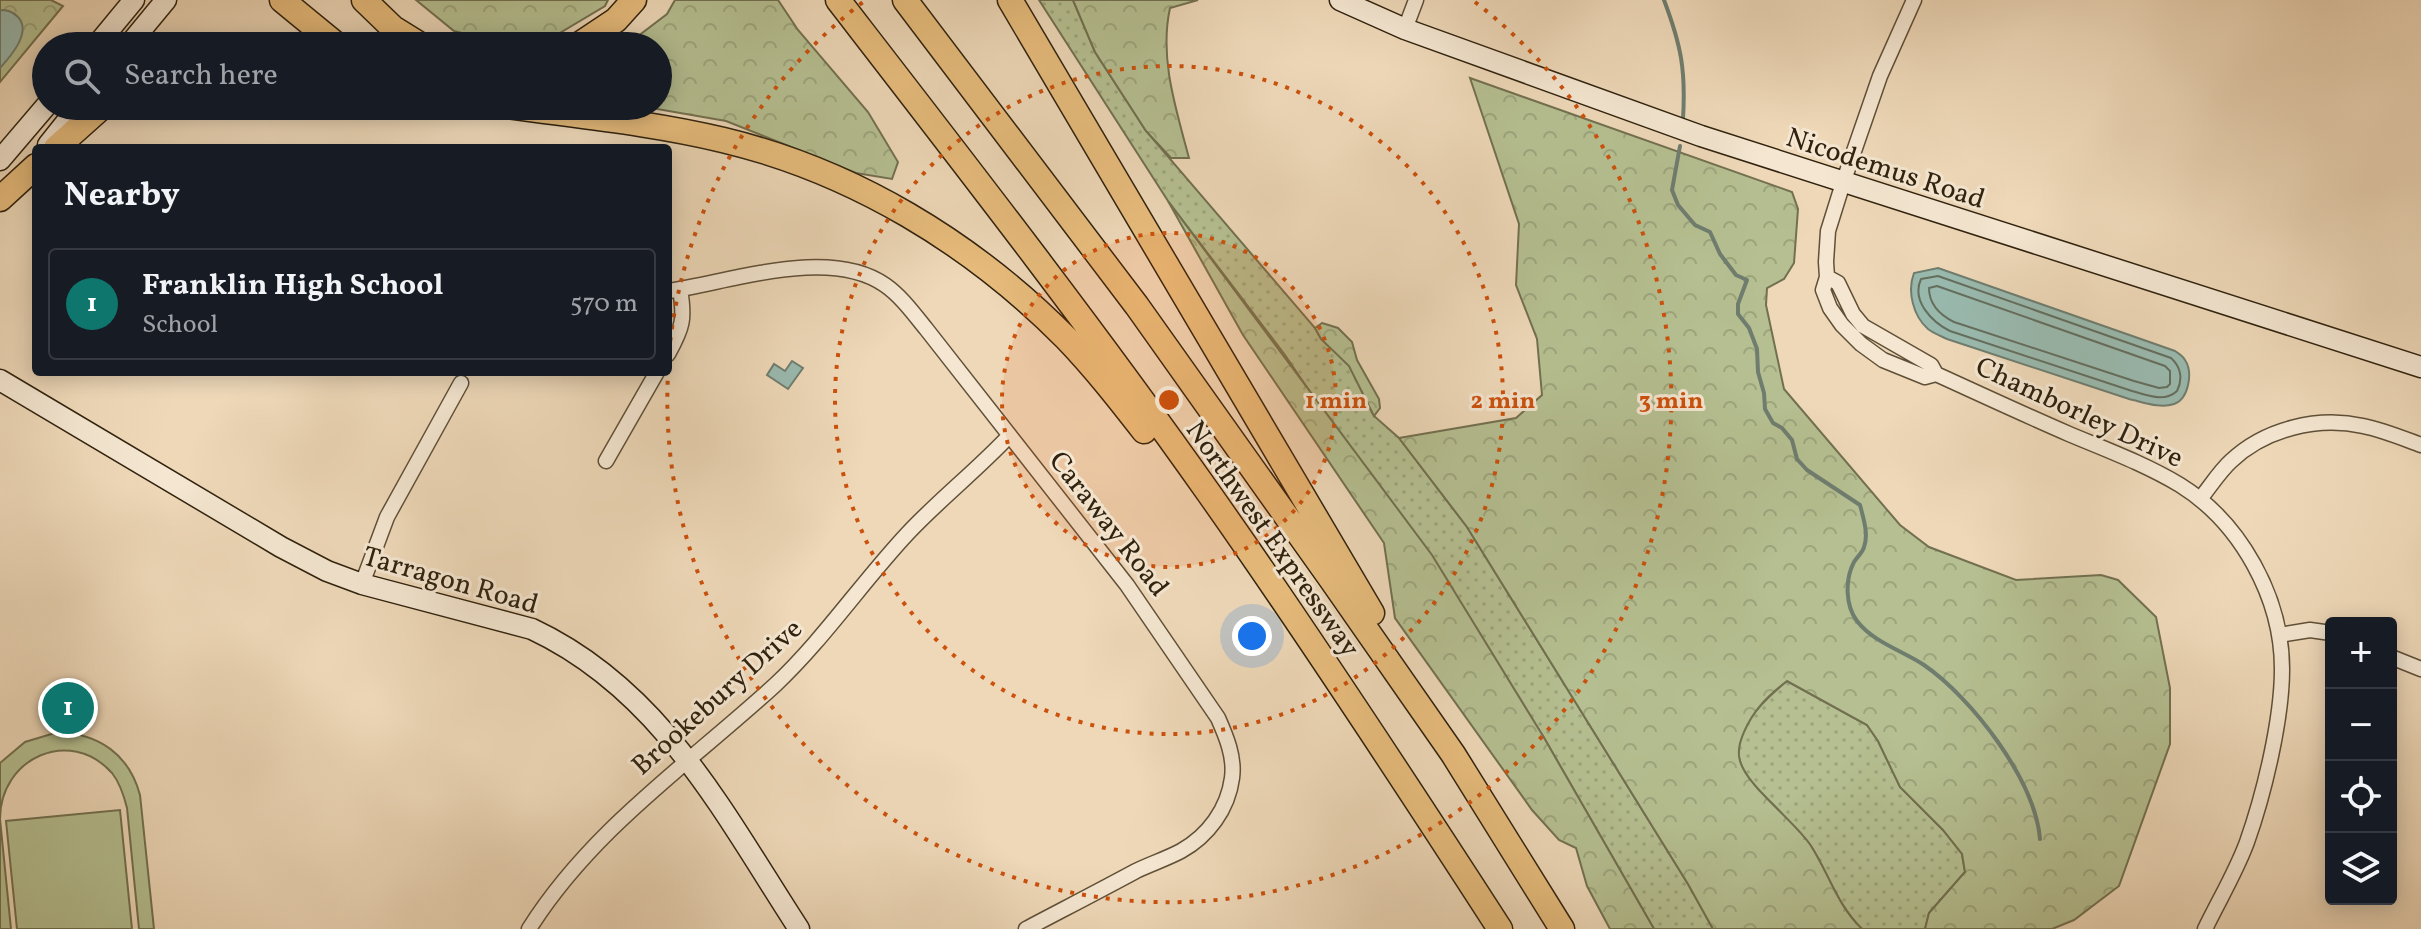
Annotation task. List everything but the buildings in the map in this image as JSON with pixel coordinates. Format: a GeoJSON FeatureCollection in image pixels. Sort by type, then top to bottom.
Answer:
{"type":"FeatureCollection","features":[{"type":"Feature","properties":{"kind":"highway"},"geometry":{"type":"LineString","coordinates":[[282,0],[321,32]]}},
{"type":"Feature","properties":{"kind":"highway"},"geometry":{"type":"LineString","coordinates":[[364,0],[399,32]]}},
{"type":"Feature","properties":{"kind":"highway"},"geometry":{"type":"LineString","coordinates":[[600,32],[634,0]]}},
{"type":"Feature","properties":{"kind":"highway","name":"Northwest Expressway"},"geometry":{"type":"LineString","coordinates":[[838,0],[1095,336],[1208,492],[1500,929]]}},
{"type":"Feature","properties":{"kind":"highway","name":"Northwest Expressway"},"geometry":{"type":"LineString","coordinates":[[905,0],[1137,306],[1453,754],[1562,929]]}},
{"type":"Feature","properties":{"kind":"highway"},"geometry":{"type":"LineString","coordinates":[[1010,0],[1453,754]]}},
{"type":"Feature","properties":{"kind":"highway"},"geometry":{"type":"LineString","coordinates":[[60,144],[87,120]]}},
{"type":"Feature","properties":{"kind":"highway"},"geometry":{"type":"LineString","coordinates":[[611,120],[724,140],[822,172],[923,223],[984,264],[1067,339],[1105,380],[1198,502],[1288,609]]}},
{"type":"Feature","properties":{"kind":"highway"},"geometry":{"type":"LineString","coordinates":[[0,199],[32,170]]}},
{"type":"Feature","properties":{"kind":"street"},"geometry":{"type":"LineString","coordinates":[[108,32],[134,0]]}},
{"type":"Feature","properties":{"kind":"street"},"geometry":{"type":"LineString","coordinates":[[140,32],[166,0]]}},
{"type":"Feature","properties":{"kind":"street","name":"Nicodemus Road"},"geometry":{"type":"LineString","coordinates":[[1340,0],[1405,29],[1687,131],[2421,367]]}},
{"type":"Feature","properties":{"kind":"street"},"geometry":{"type":"LineString","coordinates":[[1405,29],[1416,0]]}},
{"type":"Feature","properties":{"kind":"street","name":"Chamborley Drive"},"geometry":{"type":"LineString","coordinates":[[1914,0],[1884,66],[1843,183],[1828,231],[1827,277],[1823,290],[1830,308],[1850,335],[1883,360],[1925,377],[1936,374],[2140,464],[2181,486],[2200,499],[2235,536],[2252,561],[2264,585],[2279,635],[2282,668],[2280,700],[2259,802],[2247,842],[2205,929]]}},
{"type":"Feature","properties":{"kind":"street"},"geometry":{"type":"LineString","coordinates":[[0,160],[34,120]]}},
{"type":"Feature","properties":{"kind":"street"},"geometry":{"type":"LineString","coordinates":[[48,144],[68,120]]}},
{"type":"Feature","properties":{"kind":"street"},"geometry":{"type":"LineString","coordinates":[[0,199],[32,163]]}},
{"type":"Feature","properties":{"kind":"street","name":"Caraway Road"},"geometry":{"type":"LineString","coordinates":[[674,290],[808,266],[838,267],[864,274],[884,284],[927,330],[1127,585],[1218,718],[1228,741],[1232,777],[1212,827],[1198,841],[1181,851],[1026,929]]}},
{"type":"Feature","properties":{"kind":"street"},"geometry":{"type":"LineString","coordinates":[[672,347],[685,314],[674,290]]}},
{"type":"Feature","properties":{"kind":"street"},"geometry":{"type":"LineString","coordinates":[[606,461],[655,376]]}},
{"type":"Feature","properties":{"kind":"street","name":"Tarragon Road"},"geometry":{"type":"LineString","coordinates":[[0,380],[281,547],[327,571],[362,584],[508,621],[557,641],[611,678],[688,760],[799,929]]}},
{"type":"Feature","properties":{"kind":"street"},"geometry":{"type":"LineString","coordinates":[[362,584],[387,517],[461,383]]}},
{"type":"Feature","properties":{"kind":"street","name":"Chamborley Drive"},"geometry":{"type":"LineString","coordinates":[[2200,499],[2232,461],[2253,445],[2297,426],[2339,423],[2362,426],[2421,445]]}},
{"type":"Feature","properties":{"kind":"street","name":"Brookebury Drive"},"geometry":{"type":"LineString","coordinates":[[529,929],[566,879],[612,827],[775,685],[907,534],[1009,436]]}},
{"type":"Feature","properties":{"kind":"street"},"geometry":{"type":"LineString","coordinates":[[2279,635],[2310,630],[2325,632]]}},
{"type":"Feature","properties":{"kind":"street"},"geometry":{"type":"LineString","coordinates":[[2397,659],[2421,669]]}},
{"type":"Feature","properties":{"kind":"green space"},"geometry":{"type":"Polygon","coordinates":[[[0,0],[51,0],[63,6],[41,32],[32,32],[32,43],[0,82],[0,0]]]}},
{"type":"Feature","properties":{"kind":"green space"},"geometry":{"type":"Polygon","coordinates":[[[416,0],[608,0],[605,6],[561,32],[454,31],[416,0]]]}},
{"type":"Feature","properties":{"kind":"green space"},"geometry":{"type":"Polygon","coordinates":[[[675,0],[778,0],[798,30],[868,112],[898,162],[892,179],[856,173],[726,121],[672,112],[672,32],[643,32],[667,14],[675,0]]]}},
{"type":"Feature","properties":{"kind":"green space"},"geometry":{"type":"Polygon","coordinates":[[[1039,0],[1073,0],[1095,52],[1146,131],[1315,328],[1321,339],[1349,365],[1374,416],[1399,438],[1467,527],[1713,929],[1654,929],[1543,736],[1285,355],[1168,201],[1039,0]]]}},
{"type":"Feature","properties":{"kind":"green space"},"geometry":{"type":"Polygon","coordinates":[[[1073,0],[1198,0],[1170,8],[1167,27],[1170,83],[1189,158],[1171,158],[1146,131],[1095,52],[1073,0]]]}},
{"type":"Feature","properties":{"kind":"green space"},"geometry":{"type":"Polygon","coordinates":[[[1470,78],[1792,192],[1798,209],[1794,263],[1784,279],[1767,288],[1766,305],[1784,389],[1900,525],[1929,547],[2016,580],[2101,575],[2118,580],[2156,617],[2170,688],[2170,744],[2119,886],[2074,920],[2052,929],[1925,929],[1929,913],[1965,872],[1962,854],[1900,787],[1867,725],[1787,681],[1752,716],[1740,742],[1740,761],[1761,793],[1804,836],[1840,900],[1862,929],[1713,929],[1467,527],[1399,438],[1516,418],[1542,395],[1537,339],[1516,285],[1519,224],[1470,78]]]}},
{"type":"Feature","properties":{"kind":"green space"},"geometry":{"type":"Polygon","coordinates":[[[1168,201],[1432,555],[1543,736],[1654,929],[1610,929],[1587,886],[1576,848],[1559,840],[1532,810],[1395,618],[1384,543],[1243,335],[1168,201]]]}},
{"type":"Feature","properties":{"kind":"green space"},"geometry":{"type":"Polygon","coordinates":[[[1322,323],[1338,328],[1352,342],[1357,360],[1379,399],[1380,408],[1374,416],[1349,366],[1321,339],[1315,328],[1322,323]]]}},
{"type":"Feature","properties":{"kind":"green space"},"geometry":{"type":"Polygon","coordinates":[[[1787,681],[1867,725],[1900,787],[1962,854],[1965,872],[1929,913],[1925,929],[1862,929],[1840,900],[1808,842],[1747,776],[1740,761],[1740,738],[1760,706],[1787,681]]]}},
{"type":"Feature","properties":{"kind":"green space"},"geometry":{"type":"Polygon","coordinates":[[[58,732],[87,737],[110,749],[128,768],[140,795],[154,929],[139,929],[123,794],[112,773],[95,759],[77,752],[58,751],[24,765],[12,779],[3,798],[0,819],[0,763],[25,742],[58,732]]]}},
{"type":"Feature","properties":{"kind":"green space"},"geometry":{"type":"Polygon","coordinates":[[[120,810],[132,929],[17,929],[6,821],[120,810]]]}},
{"type":"Feature","properties":{"kind":"green space"},"geometry":{"type":"Polygon","coordinates":[[[0,819],[11,929],[0,929],[0,819]]]}},
{"type":"Feature","properties":{"kind":"water"},"geometry":{"type":"Polygon","coordinates":[[[0,10],[16,15],[23,30],[18,44],[0,68],[0,10]]]}},
{"type":"Feature","properties":{"kind":"water"},"geometry":{"type":"Polygon","coordinates":[[[1938,268],[2175,351],[2187,365],[2189,378],[2183,397],[2174,404],[2163,406],[2129,399],[1937,334],[1918,317],[1911,288],[1914,273],[1938,268]]]}},
{"type":"Feature","properties":{"kind":"water"},"geometry":{"type":"Polygon","coordinates":[[[792,361],[803,368],[788,389],[767,375],[774,364],[785,371],[792,361]]]}},
{"type":"Feature","properties":{"kind":"waterway"},"geometry":{"type":"LineString","coordinates":[[1664,0],[1681,58],[1683,119]]}},
{"type":"Feature","properties":{"kind":"waterway"},"geometry":{"type":"LineString","coordinates":[[1680,146],[1672,190],[1678,205],[1695,225],[1710,232],[1720,254],[1736,275],[1747,280],[1738,304],[1738,314],[1749,328],[1757,349],[1765,409],[1773,423],[1792,440],[1797,459],[1807,470],[1860,505],[1866,537],[1849,576],[1848,600],[1853,615],[1871,635],[1924,665],[1943,680],[1980,719],[1998,742],[2027,792],[2040,839]]}},
{"type":"Feature","properties":{"kind":"place","name":"Franklin High School"},"geometry":{"type":"Point","coordinates":[68,708]}}]}
